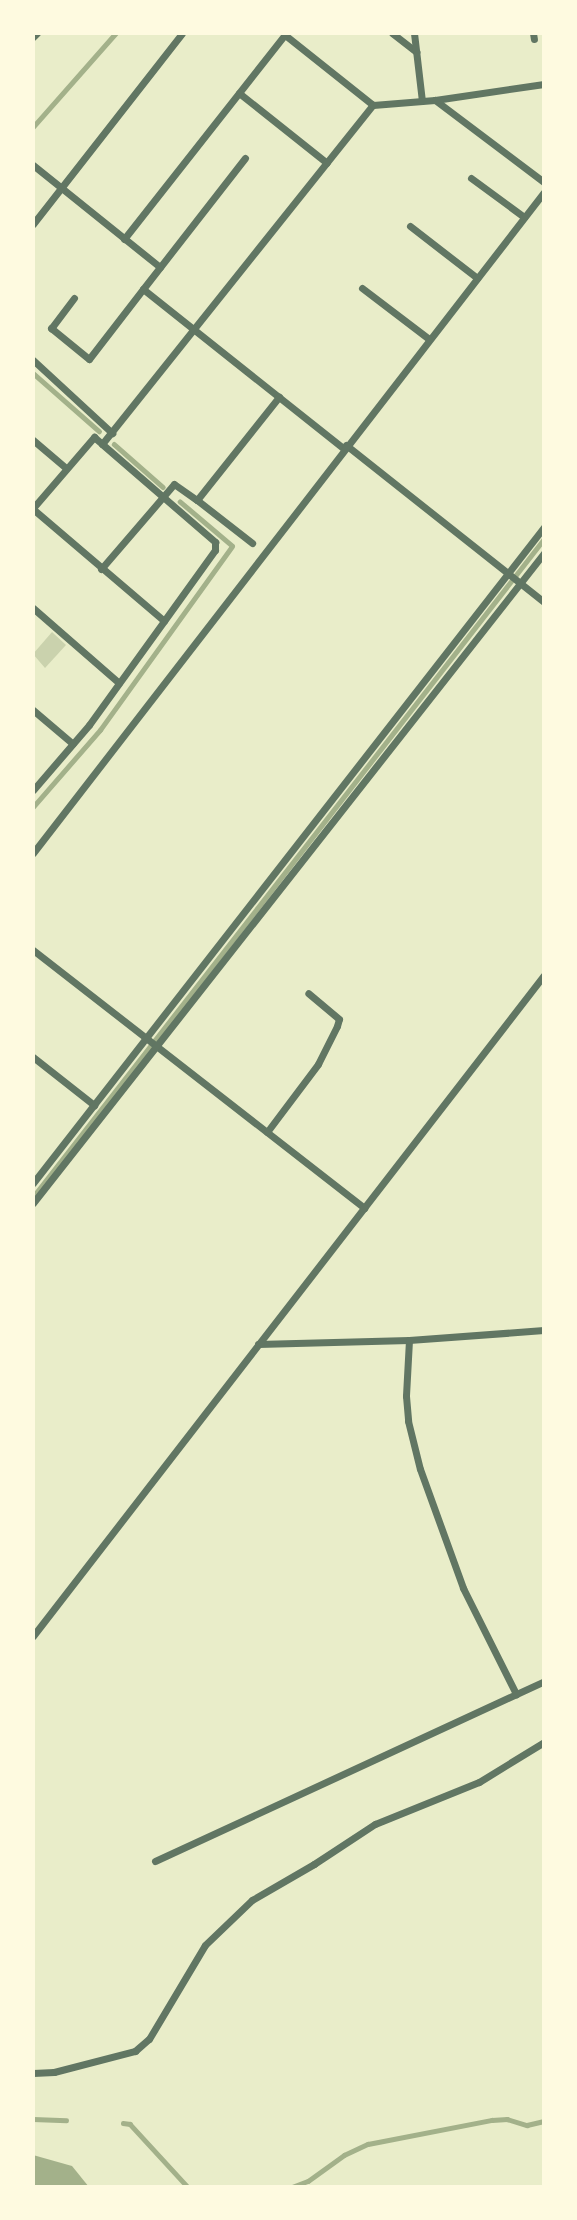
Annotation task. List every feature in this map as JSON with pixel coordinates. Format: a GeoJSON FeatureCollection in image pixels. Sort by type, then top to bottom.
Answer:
{"type":"FeatureCollection","features":[{"type":"Feature","properties":{"kind":"street"},"geometry":{"type":"LineString","coordinates":[[33,37],[37,33]]}},
{"type":"Feature","properties":{"kind":"street"},"geometry":{"type":"LineString","coordinates":[[33,224],[182,33]]}},
{"type":"Feature","properties":{"kind":"street"},"geometry":{"type":"LineString","coordinates":[[392,33],[416,52]]}},
{"type":"Feature","properties":{"kind":"street"},"geometry":{"type":"LineString","coordinates":[[414,33],[422,101]]}},
{"type":"Feature","properties":{"kind":"street"},"geometry":{"type":"LineString","coordinates":[[124,239],[285,34],[373,105],[435,100],[544,84]]}},
{"type":"Feature","properties":{"kind":"street"},"geometry":{"type":"LineString","coordinates":[[239,93],[327,163]]}},
{"type":"Feature","properties":{"kind":"street"},"geometry":{"type":"LineString","coordinates":[[435,100],[544,183]]}},
{"type":"Feature","properties":{"kind":"street"},"geometry":{"type":"LineString","coordinates":[[103,444],[373,105]]}},
{"type":"Feature","properties":{"kind":"street"},"geometry":{"type":"LineString","coordinates":[[74,298],[51,328],[89,359],[246,158]]}},
{"type":"Feature","properties":{"kind":"street"},"geometry":{"type":"LineString","coordinates":[[33,165],[160,267]]}},
{"type":"Feature","properties":{"kind":"street"},"geometry":{"type":"LineString","coordinates":[[471,178],[524,217]]}},
{"type":"Feature","properties":{"kind":"street"},"geometry":{"type":"LineString","coordinates":[[33,853],[544,192]]}},
{"type":"Feature","properties":{"kind":"street"},"geometry":{"type":"LineString","coordinates":[[410,226],[477,278]]}},
{"type":"Feature","properties":{"kind":"street"},"geometry":{"type":"LineString","coordinates":[[362,288],[429,340]]}},
{"type":"Feature","properties":{"kind":"street"},"geometry":{"type":"LineString","coordinates":[[144,289],[279,397],[544,601]]}},
{"type":"Feature","properties":{"kind":"street"},"geometry":{"type":"LineString","coordinates":[[33,360],[112,433]]}},
{"type":"Feature","properties":{"kind":"street"},"geometry":{"type":"LineString","coordinates":[[197,500],[279,397]]}},
{"type":"Feature","properties":{"kind":"street"},"geometry":{"type":"LineString","coordinates":[[33,790],[73,744],[119,683],[164,621],[215,550],[215,542],[94,436],[33,509],[164,621]]}},
{"type":"Feature","properties":{"kind":"street"},"geometry":{"type":"LineString","coordinates":[[33,440],[66,468]]}},
{"type":"Feature","properties":{"kind":"street"},"geometry":{"type":"LineString","coordinates":[[101,569],[174,484],[252,542]]}},
{"type":"Feature","properties":{"kind":"street"},"geometry":{"type":"LineString","coordinates":[[33,1183],[544,527]]}},
{"type":"Feature","properties":{"kind":"street"},"geometry":{"type":"LineString","coordinates":[[33,1203],[544,553]]}},
{"type":"Feature","properties":{"kind":"street"},"geometry":{"type":"LineString","coordinates":[[33,608],[119,683]]}},
{"type":"Feature","properties":{"kind":"street"},"geometry":{"type":"LineString","coordinates":[[33,710],[73,744]]}},
{"type":"Feature","properties":{"kind":"street"},"geometry":{"type":"LineString","coordinates":[[33,950],[365,1208]]}},
{"type":"Feature","properties":{"kind":"street"},"geometry":{"type":"LineString","coordinates":[[33,1636],[543,977]]}},
{"type":"Feature","properties":{"kind":"street"},"geometry":{"type":"LineString","coordinates":[[267,1132],[318,1064],[337,1026],[339,1018],[307,993]]}},
{"type":"Feature","properties":{"kind":"street"},"geometry":{"type":"LineString","coordinates":[[33,1057],[94,1105]]}},
{"type":"Feature","properties":{"kind":"street"},"geometry":{"type":"LineString","coordinates":[[258,1344],[409,1340],[544,1330]]}},
{"type":"Feature","properties":{"kind":"street"},"geometry":{"type":"LineString","coordinates":[[409,1340],[406,1396],[408,1421],[420,1469],[463,1588],[516,1694]]}},
{"type":"Feature","properties":{"kind":"street"},"geometry":{"type":"LineString","coordinates":[[155,1861],[544,1681]]}},
{"type":"Feature","properties":{"kind":"street"},"geometry":{"type":"LineString","coordinates":[[33,2073],[54,2072],[135,2051],[149,2039],[205,1945],[252,1900],[375,1824],[479,1782],[544,1742]]}},
{"type":"Feature","properties":{"kind":"shaded area"},"geometry":{"type":"Polygon","coordinates":[[[52,632],[66,645],[45,668],[33,654],[52,632]]]}},
{"type":"Feature","properties":{"kind":"shaded area"},"geometry":{"type":"Polygon","coordinates":[[[33,2155],[72,2166],[89,2187],[33,2187],[33,2155]]]}},
{"type":"Feature","properties":{"kind":"waterway"},"geometry":{"type":"LineString","coordinates":[[33,127],[116,33]]}},
{"type":"Feature","properties":{"kind":"waterway"},"geometry":{"type":"LineString","coordinates":[[33,373],[99,431]]}},
{"type":"Feature","properties":{"kind":"waterway"},"geometry":{"type":"LineString","coordinates":[[114,444],[163,487]]}},
{"type":"Feature","properties":{"kind":"waterway"},"geometry":{"type":"LineString","coordinates":[[33,807],[100,730],[232,546],[180,502]]}},
{"type":"Feature","properties":{"kind":"waterway"},"geometry":{"type":"LineString","coordinates":[[33,1197],[544,539]]}},
{"type":"Feature","properties":{"kind":"waterway"},"geometry":{"type":"LineString","coordinates":[[33,2119],[66,2120]]}},
{"type":"Feature","properties":{"kind":"waterway"},"geometry":{"type":"LineString","coordinates":[[292,2187],[308,2181],[344,2155],[368,2144],[492,2120],[507,2119],[527,2125],[544,2121]]}},
{"type":"Feature","properties":{"kind":"waterway"},"geometry":{"type":"LineString","coordinates":[[123,2123],[130,2124],[188,2187]]}}]}
